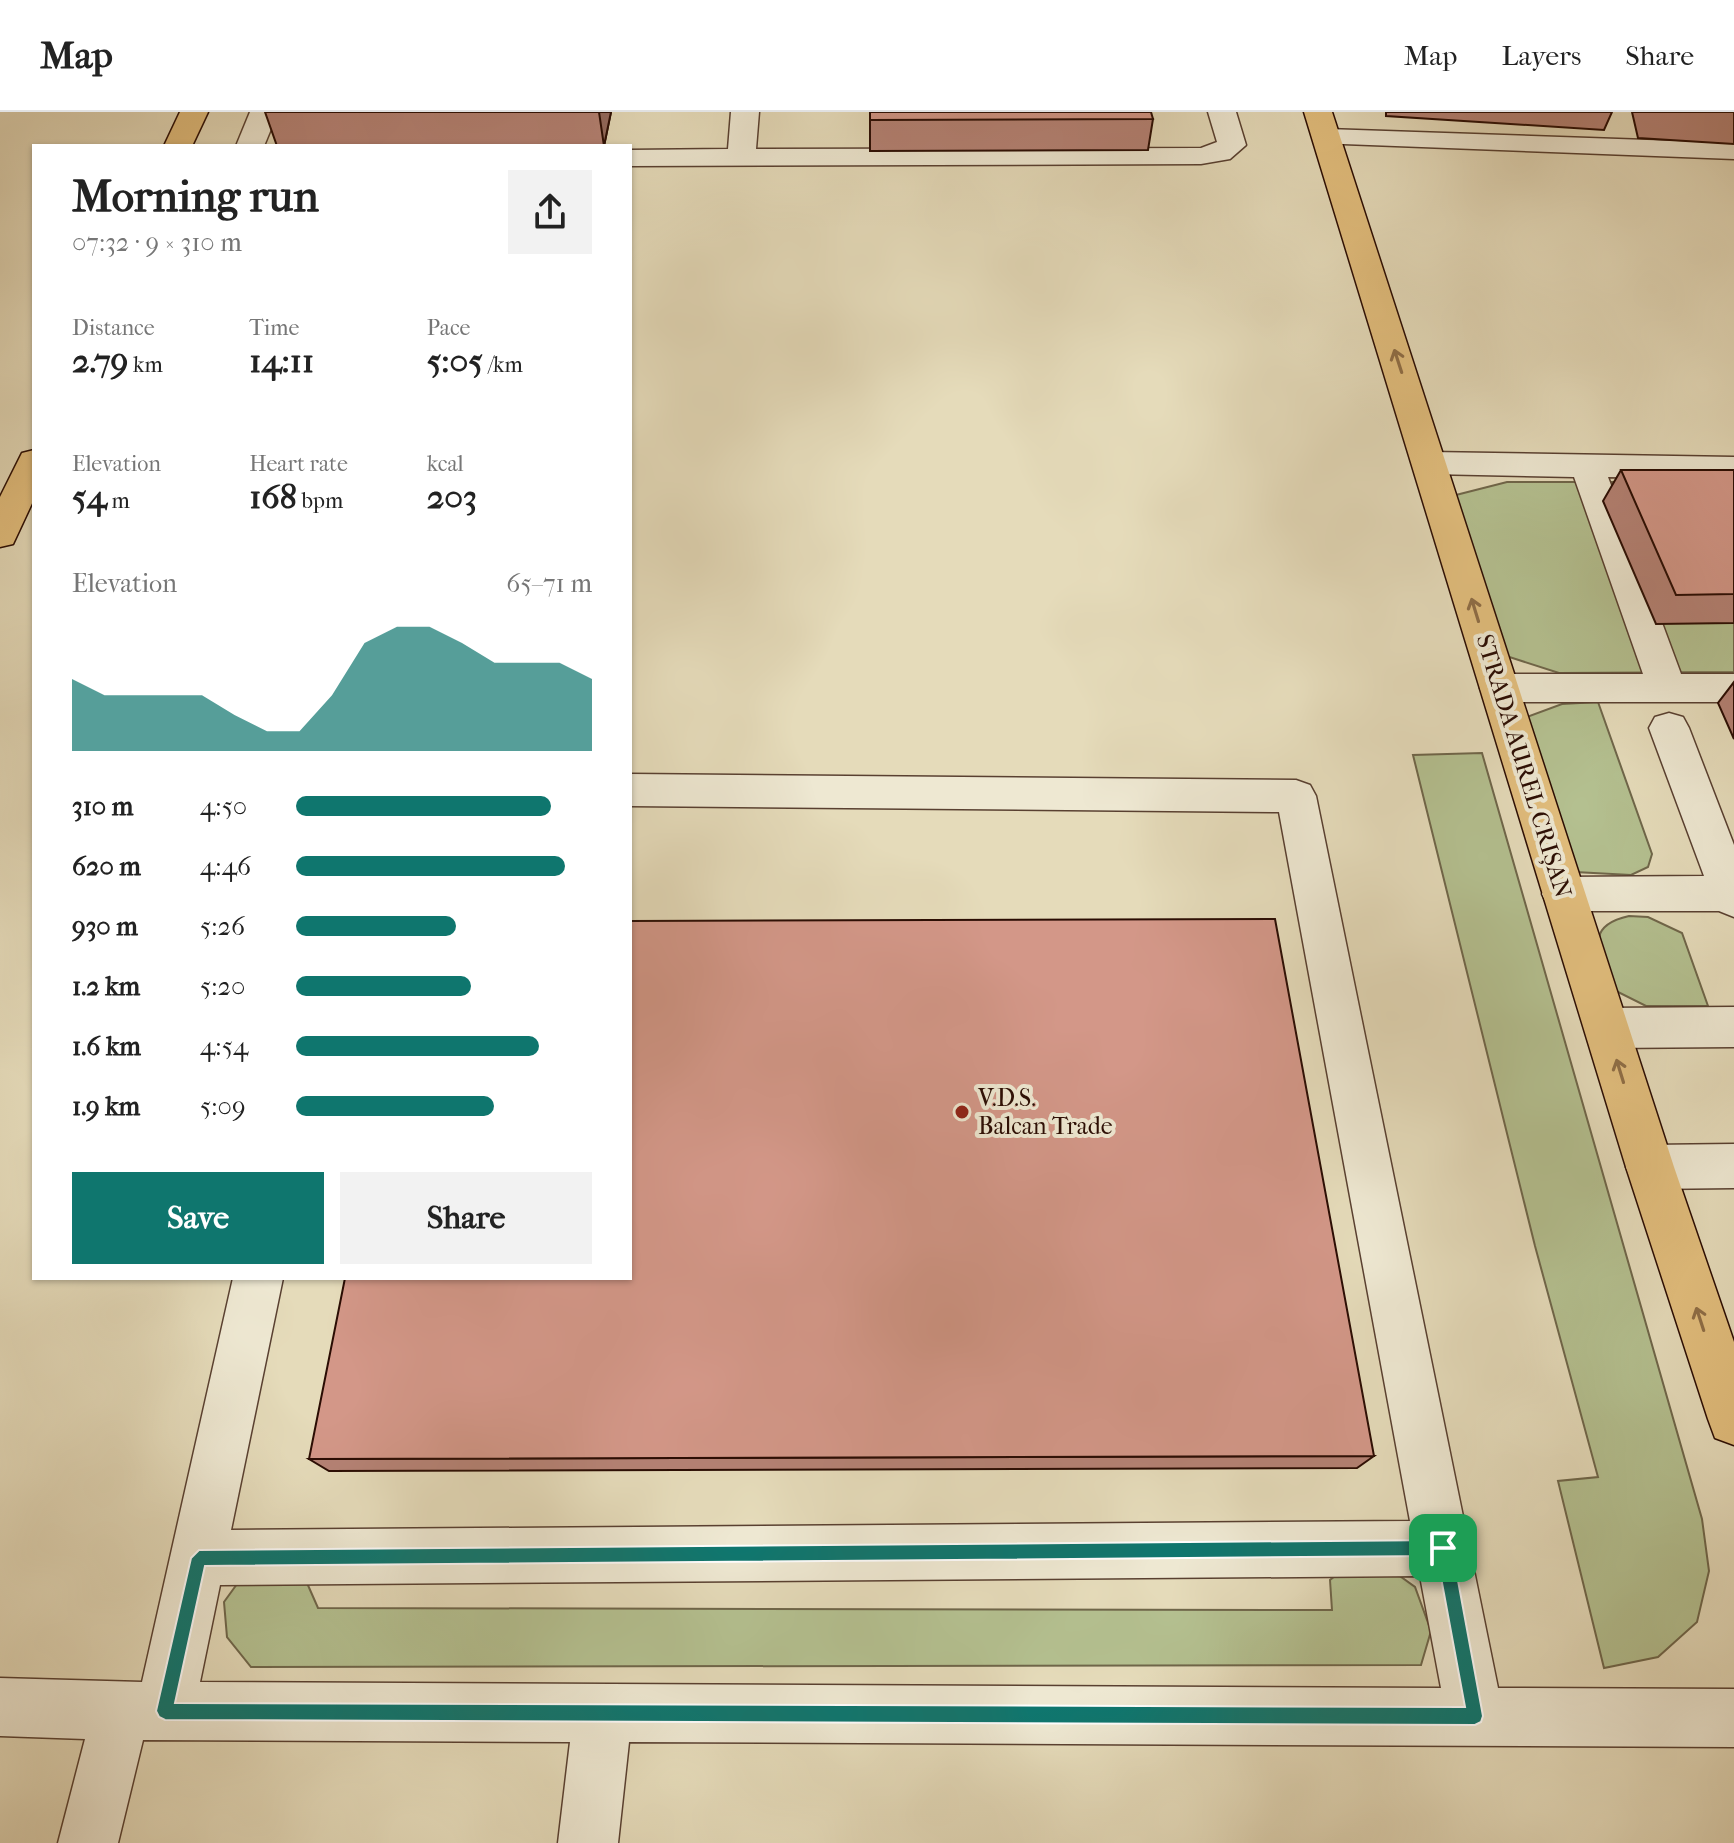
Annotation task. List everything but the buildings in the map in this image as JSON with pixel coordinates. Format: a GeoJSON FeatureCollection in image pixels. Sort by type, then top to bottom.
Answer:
{"type":"FeatureCollection","features":[{"type":"Feature","properties":{"kind":"main road"},"geometry":{"type":"LineString","coordinates":[[179,144],[194,112]]}},
{"type":"Feature","properties":{"kind":"main road","name":"STRADA AUREL CRIȘAN"},"geometry":{"type":"LineString","coordinates":[[1322,125],[1563,894],[1734,1419]]}},
{"type":"Feature","properties":{"kind":"main road"},"geometry":{"type":"LineString","coordinates":[[0,535],[32,465]]}},
{"type":"Feature","properties":{"kind":"street"},"geometry":{"type":"LineString","coordinates":[[251,144],[264,112]]}},
{"type":"Feature","properties":{"kind":"street"},"geometry":{"type":"LineString","coordinates":[[741,157],[745,112]]}},
{"type":"Feature","properties":{"kind":"street"},"geometry":{"type":"LineString","coordinates":[[632,158],[1201,156],[1220,153],[1232,145],[1222,112]]}},
{"type":"Feature","properties":{"kind":"street"},"geometry":{"type":"LineString","coordinates":[[1322,125],[1616,136],[1734,151]]}},
{"type":"Feature","properties":{"kind":"street"},"geometry":{"type":"LineString","coordinates":[[1430,463],[1734,468]]}},
{"type":"Feature","properties":{"kind":"street"},"geometry":{"type":"LineString","coordinates":[[1563,894],[1733,895],[1587,466]]}},
{"type":"Feature","properties":{"kind":"street"},"geometry":{"type":"LineString","coordinates":[[1499,688],[1668,708],[1734,688]]}},
{"type":"Feature","properties":{"kind":"street"},"geometry":{"type":"LineString","coordinates":[[632,790],[1296,796],[1475,1716]]}},
{"type":"Feature","properties":{"kind":"street"},"geometry":{"type":"LineString","coordinates":[[1607,1028],[1734,1027]]}},
{"type":"Feature","properties":{"kind":"street"},"geometry":{"type":"LineString","coordinates":[[1650,1167],[1734,1166]]}},
{"type":"Feature","properties":{"kind":"street"},"geometry":{"type":"LineString","coordinates":[[88,1843],[143,1711],[199,1558],[258,1280]]}},
{"type":"Feature","properties":{"kind":"street"},"geometry":{"type":"LineString","coordinates":[[199,1558],[1443,1548]]}},
{"type":"Feature","properties":{"kind":"street"},"geometry":{"type":"LineString","coordinates":[[0,1707],[143,1711],[1734,1718]]}},
{"type":"Feature","properties":{"kind":"street"},"geometry":{"type":"LineString","coordinates":[[588,1843],[603,1713]]}},
{"type":"Feature","properties":{"kind":"green space"},"geometry":{"type":"Polygon","coordinates":[[[1507,482],[1734,482],[1734,672],[1559,673],[1500,654],[1452,496],[1507,482]]]}},
{"type":"Feature","properties":{"kind":"green space"},"geometry":{"type":"Polygon","coordinates":[[[1598,702],[1652,854],[1648,867],[1631,875],[1575,872],[1524,718],[1562,704],[1598,702]]]}},
{"type":"Feature","properties":{"kind":"green space"},"geometry":{"type":"Polygon","coordinates":[[[1482,753],[1702,1519],[1709,1571],[1697,1622],[1658,1657],[1604,1668],[1558,1481],[1598,1477],[1535,1246],[1413,755],[1482,753]]]}},
{"type":"Feature","properties":{"kind":"green space"},"geometry":{"type":"Polygon","coordinates":[[[1629,916],[1648,917],[1682,933],[1708,1006],[1646,1006],[1614,990],[1601,954],[1600,935],[1604,927],[1629,916]]]}},
{"type":"Feature","properties":{"kind":"green space"},"geometry":{"type":"Polygon","coordinates":[[[1350,1564],[1383,1564],[1415,1587],[1431,1631],[1421,1665],[251,1667],[227,1637],[224,1602],[245,1573],[307,1583],[318,1608],[1332,1610],[1330,1580],[1350,1564]]]}},
{"type":"Feature","properties":{"kind":"place","name":"V.D.S. Balcan Trade"},"geometry":{"type":"Point","coordinates":[962,1112]}},
{"type":"Feature","properties":{"kind":"route"},"geometry":{"type":"LineString","coordinates":[[1443,1548],[1475,1716],[165,1711],[199,1558],[1443,1548]]}}]}
